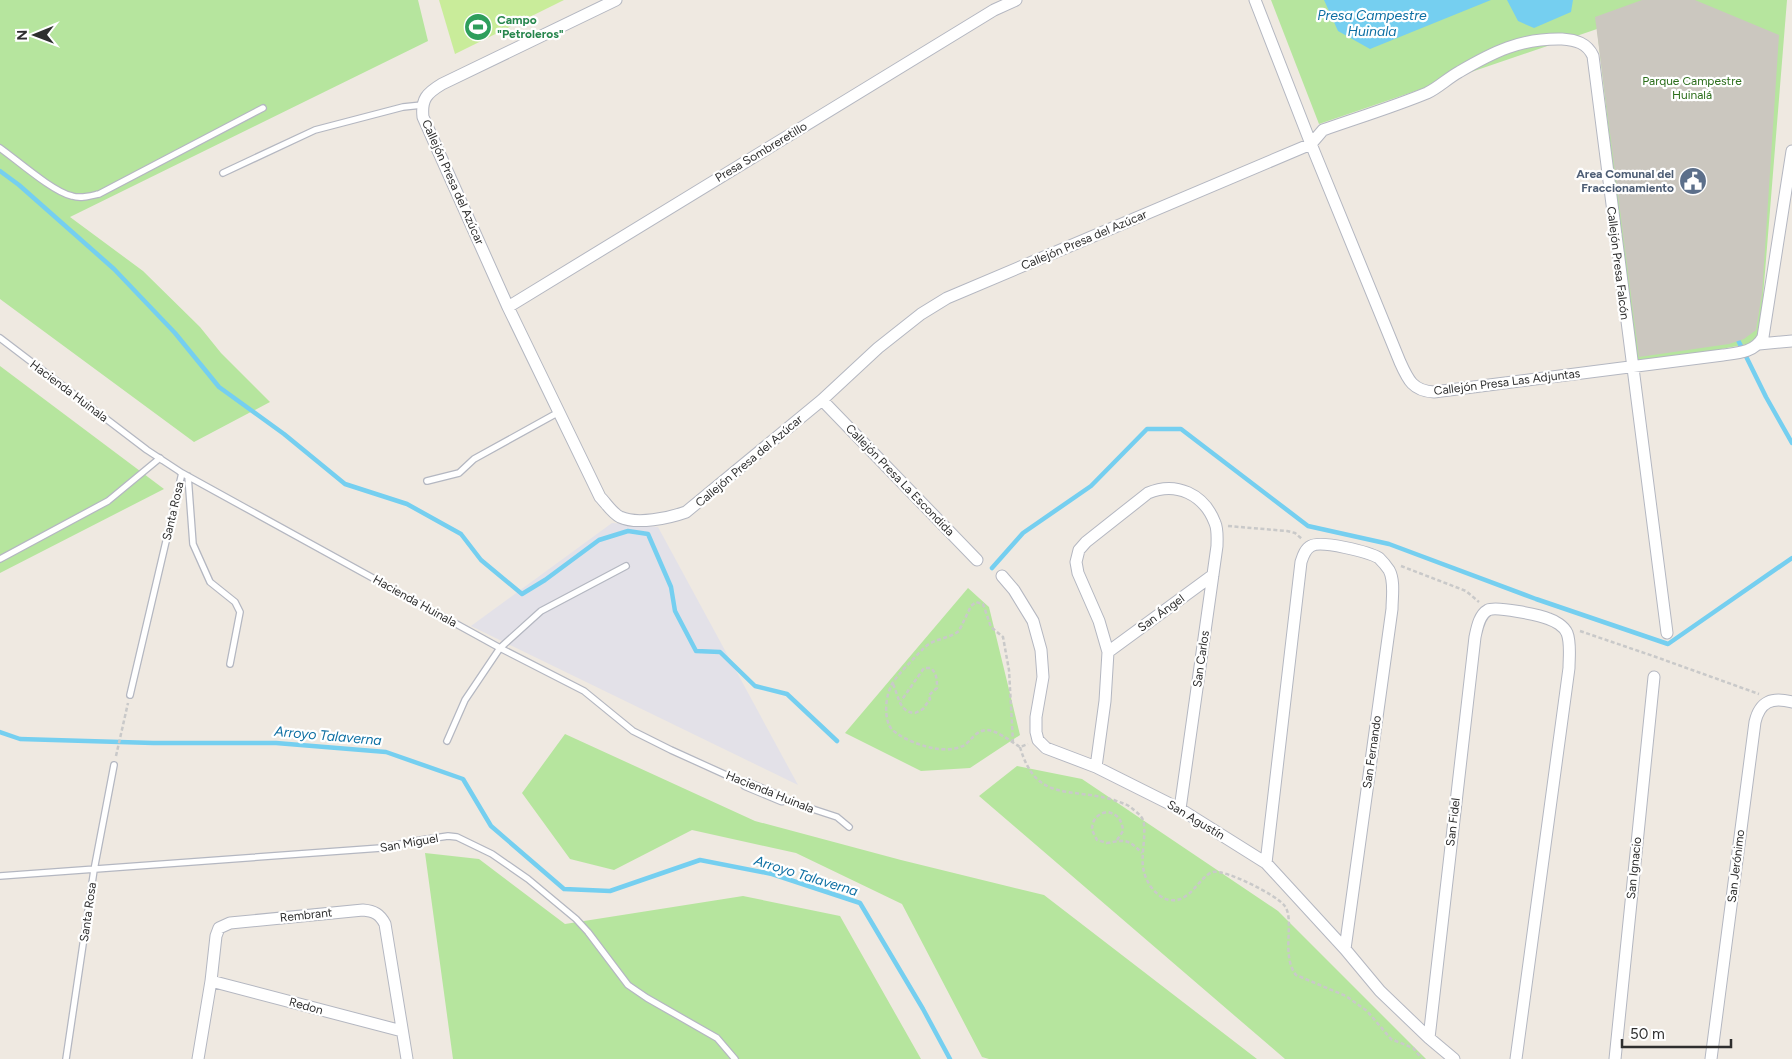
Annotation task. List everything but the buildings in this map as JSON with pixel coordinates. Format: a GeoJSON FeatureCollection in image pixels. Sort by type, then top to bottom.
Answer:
{"type":"FeatureCollection","features":[{"type":"Feature","properties":{"kind":"street","name":"Callejón Presa del Azúcar"},"geometry":{"type":"LineString","coordinates":[[616,0],[442,84],[427,94],[422,105],[423,117],[508,307],[600,497],[620,517],[653,520],[686,512],[822,400],[878,348],[921,314],[947,298],[1311,144]]}},
{"type":"Feature","properties":{"kind":"street","name":"Presa Sombreretillo"},"geometry":{"type":"LineString","coordinates":[[508,307],[994,10],[1016,0]]}},
{"type":"Feature","properties":{"kind":"street","name":"Callejón Presa Las Adjuntas"},"geometry":{"type":"LineString","coordinates":[[1255,0],[1311,144],[1400,362],[1407,378],[1414,386],[1424,391],[1434,392],[1736,353],[1754,348],[1759,344],[1792,341]]}},
{"type":"Feature","properties":{"kind":"street","name":"Callejón Presa Falcón"},"geometry":{"type":"LineString","coordinates":[[1311,144],[1322,130],[1428,92],[1471,65],[1520,42],[1543,38],[1569,40],[1585,44],[1593,56],[1666,633]]}},
{"type":"Feature","properties":{"kind":"street"},"geometry":{"type":"LineString","coordinates":[[1759,344],[1763,336],[1792,151]]}},
{"type":"Feature","properties":{"kind":"street","name":"Callejón Presa La Escondida"},"geometry":{"type":"LineString","coordinates":[[822,400],[977,560]]}},
{"type":"Feature","properties":{"kind":"street","name":"San Carlos"},"geometry":{"type":"LineString","coordinates":[[1108,652],[1099,621],[1078,573],[1076,562],[1078,550],[1148,493],[1159,488],[1175,488],[1198,498],[1209,510],[1216,525],[1217,546],[1180,809]]}},
{"type":"Feature","properties":{"kind":"street"},"geometry":{"type":"LineString","coordinates":[[1266,863],[1299,575],[1305,552],[1311,546],[1321,544],[1366,552],[1380,559]]}},
{"type":"Feature","properties":{"kind":"street","name":"San Fernando"},"geometry":{"type":"LineString","coordinates":[[1345,949],[1392,609],[1393,586],[1389,570],[1380,559]]}},
{"type":"Feature","properties":{"kind":"street","name":"San Ángel"},"geometry":{"type":"LineString","coordinates":[[1108,652],[1213,575]]}},
{"type":"Feature","properties":{"kind":"street"},"geometry":{"type":"LineString","coordinates":[[1002,576],[1014,590],[1033,621],[1041,650],[1043,677],[1036,717],[1038,740]]}},
{"type":"Feature","properties":{"kind":"street"},"geometry":{"type":"LineString","coordinates":[[1488,610],[1498,608],[1548,619],[1563,629],[1570,648],[1569,668],[1516,1059]]}},
{"type":"Feature","properties":{"kind":"street","name":"San Fidel"},"geometry":{"type":"LineString","coordinates":[[1429,1038],[1474,637],[1480,618],[1488,610]]}},
{"type":"Feature","properties":{"kind":"street"},"geometry":{"type":"LineString","coordinates":[[1096,767],[1105,701],[1108,652]]}},
{"type":"Feature","properties":{"kind":"street","name":"San Ignacio"},"geometry":{"type":"LineString","coordinates":[[1614,1059],[1654,677]]}},
{"type":"Feature","properties":{"kind":"street"},"geometry":{"type":"LineString","coordinates":[[1772,700],[1781,699],[1792,702]]}},
{"type":"Feature","properties":{"kind":"street","name":"San Jerónimo"},"geometry":{"type":"LineString","coordinates":[[1711,1059],[1755,722],[1763,705],[1772,700]]}},
{"type":"Feature","properties":{"kind":"street","name":"San Agustín"},"geometry":{"type":"LineString","coordinates":[[1038,740],[1046,748],[1096,767],[1180,809],[1266,863],[1345,949],[1380,991],[1454,1059]]}},
{"type":"Feature","properties":{"kind":"street","name":"Hacienda Huinala"},"geometry":{"type":"LineString","coordinates":[[746,784],[782,799]]}},
{"type":"Feature","properties":{"kind":"street","name":"Rembrant"},"geometry":{"type":"LineString","coordinates":[[198,1059],[211,981],[216,936],[219,928],[230,922],[350,910],[370,910],[381,916],[385,924],[407,1059]]}},
{"type":"Feature","properties":{"kind":"street","name":"Redon"},"geometry":{"type":"LineString","coordinates":[[211,981],[402,1031]]}},
{"type":"Feature","properties":{"kind":"lane"},"geometry":{"type":"LineString","coordinates":[[223,173],[315,130],[403,107],[422,105]]}},
{"type":"Feature","properties":{"kind":"lane"},"geometry":{"type":"LineString","coordinates":[[0,148],[57,190],[71,196],[84,198],[99,194],[264,108]]}},
{"type":"Feature","properties":{"kind":"lane","name":"Hacienda Huinala"},"geometry":{"type":"LineString","coordinates":[[0,338],[182,473],[500,648],[584,691],[633,731],[746,784]]}},
{"type":"Feature","properties":{"kind":"lane"},"geometry":{"type":"LineString","coordinates":[[427,481],[458,473],[474,459],[559,412]]}},
{"type":"Feature","properties":{"kind":"lane"},"geometry":{"type":"LineString","coordinates":[[0,559],[108,501],[160,458]]}},
{"type":"Feature","properties":{"kind":"lane","name":"Santa Rosa"},"geometry":{"type":"LineString","coordinates":[[130,695],[182,473]]}},
{"type":"Feature","properties":{"kind":"lane"},"geometry":{"type":"LineString","coordinates":[[188,476],[193,544],[210,582],[234,602],[240,612],[230,664]]}},
{"type":"Feature","properties":{"kind":"lane"},"geometry":{"type":"LineString","coordinates":[[447,741],[465,700],[500,648],[542,611],[626,566]]}},
{"type":"Feature","properties":{"kind":"lane","name":"Santa Rosa"},"geometry":{"type":"LineString","coordinates":[[66,1059],[94,870],[114,765]]}},
{"type":"Feature","properties":{"kind":"lane","name":"Hacienda Huinala"},"geometry":{"type":"LineString","coordinates":[[782,799],[837,817],[849,827]]}},
{"type":"Feature","properties":{"kind":"lane","name":"San Miguel"},"geometry":{"type":"LineString","coordinates":[[0,876],[380,848],[448,836],[457,837],[492,854],[528,879],[576,919],[628,985],[717,1038],[735,1059]]}},
{"type":"Feature","properties":{"kind":"path"},"geometry":{"type":"LineString","coordinates":[[1216,525],[1287,531],[1295,533],[1311,546]]}},
{"type":"Feature","properties":{"kind":"path"},"geometry":{"type":"LineString","coordinates":[[1380,559],[1466,591],[1488,610]]}},
{"type":"Feature","properties":{"kind":"path"},"geometry":{"type":"LineString","coordinates":[[1013,743],[1009,670],[1003,637],[991,627],[983,604],[980,602],[970,606],[959,631],[930,643],[892,683],[886,715],[889,726],[899,735],[920,744],[939,749],[954,749],[963,746],[978,732],[988,730],[995,732],[1013,743],[1020,747],[1024,762],[1042,784],[1055,790],[1106,798],[1129,805],[1141,815],[1144,825],[1142,853],[1144,875],[1154,891],[1163,898],[1177,900],[1191,893],[1210,874],[1223,872],[1270,894],[1286,906],[1288,917],[1288,961],[1296,975],[1346,996],[1367,1011],[1391,1039],[1413,1048],[1422,1059]]}},
{"type":"Feature","properties":{"kind":"path"},"geometry":{"type":"LineString","coordinates":[[1563,629],[1719,679],[1772,700]]}},
{"type":"Feature","properties":{"kind":"path"},"geometry":{"type":"LineString","coordinates":[[892,683],[904,711],[915,714],[923,709],[930,699],[929,695],[937,688],[937,677],[931,668],[924,668],[901,701]]}},
{"type":"Feature","properties":{"kind":"path"},"geometry":{"type":"LineString","coordinates":[[116,756],[130,695]]}},
{"type":"Feature","properties":{"kind":"path"},"geometry":{"type":"LineString","coordinates":[[1020,747],[1038,740]]}},
{"type":"Feature","properties":{"kind":"path"},"geometry":{"type":"LineString","coordinates":[[1117,840],[1123,830],[1123,825],[1117,816],[1107,812],[1097,816],[1092,825],[1093,836],[1107,844],[1117,840],[1129,843],[1142,853]]}},
{"type":"Feature","properties":{"kind":"shaded area"},"geometry":{"type":"Polygon","coordinates":[[[612,523],[658,527],[798,785],[471,626],[612,523]]]}},
{"type":"Feature","properties":{"kind":"green space"},"geometry":{"type":"Polygon","coordinates":[[[0,0],[418,0],[428,41],[70,217],[143,271],[200,327],[221,353],[270,402],[194,442],[0,299],[0,0]]]}},
{"type":"Feature","properties":{"kind":"green space","name":"Campo \"Petroleros\""},"geometry":{"type":"Polygon","coordinates":[[[439,0],[564,0],[455,54],[439,0]]]}},
{"type":"Feature","properties":{"kind":"green space","name":"Parque Campestre Huinalá"},"geometry":{"type":"Polygon","coordinates":[[[1271,0],[1787,0],[1760,334],[1748,344],[1636,365],[1597,29],[1319,124],[1271,0]]]}},
{"type":"Feature","properties":{"kind":"green space"},"geometry":{"type":"Polygon","coordinates":[[[0,366],[164,489],[0,573],[0,366]]]}},
{"type":"Feature","properties":{"kind":"green space"},"geometry":{"type":"Polygon","coordinates":[[[968,588],[989,607],[1020,735],[970,768],[921,771],[845,733],[968,588]]]}},
{"type":"Feature","properties":{"kind":"green space"},"geometry":{"type":"Polygon","coordinates":[[[565,734],[755,821],[901,860],[1044,895],[1257,1059],[989,1059],[982,1057],[902,904],[796,853],[692,830],[614,870],[570,859],[522,793],[565,734]]]}},
{"type":"Feature","properties":{"kind":"green space"},"geometry":{"type":"Polygon","coordinates":[[[1017,766],[1082,779],[1278,911],[1426,1059],[1285,1059],[979,796],[1017,766]]]}},
{"type":"Feature","properties":{"kind":"green space"},"geometry":{"type":"Polygon","coordinates":[[[425,853],[479,859],[565,924],[743,896],[840,916],[921,1059],[453,1059],[425,853]]]}},
{"type":"Feature","properties":{"kind":"water","name":"Presa Campestre Huinala"},"geometry":{"type":"Polygon","coordinates":[[[1324,0],[1491,0],[1370,49],[1338,31],[1324,0]]]}},
{"type":"Feature","properties":{"kind":"water"},"geometry":{"type":"Polygon","coordinates":[[[1507,0],[1573,0],[1571,12],[1534,28],[1518,21],[1507,0]]]}},
{"type":"Feature","properties":{"kind":"waterway"},"geometry":{"type":"LineString","coordinates":[[0,171],[19,185],[114,269],[175,333],[219,387],[284,434],[345,484],[407,504],[461,534],[481,560],[522,594],[545,580],[599,540],[628,531],[648,534],[671,587],[675,611],[696,651],[720,652],[755,686],[787,694],[837,741]]}},
{"type":"Feature","properties":{"kind":"waterway"},"geometry":{"type":"LineString","coordinates":[[1736,336],[1766,397],[1792,443]]}},
{"type":"Feature","properties":{"kind":"waterway"},"geometry":{"type":"LineString","coordinates":[[992,568],[1023,533],[1091,486],[1147,429],[1181,429],[1308,526],[1389,544],[1536,599],[1668,644],[1792,558]]}},
{"type":"Feature","properties":{"kind":"waterway","name":"Arroyo Talaverna"},"geometry":{"type":"LineString","coordinates":[[0,732],[20,739],[153,743],[276,743],[386,752],[463,779],[491,826],[564,889],[610,891],[700,860],[772,874],[860,903],[923,1009],[950,1059]]}},
{"type":"Feature","properties":{"kind":"place","name":"Campo \"Petroleros\""},"geometry":{"type":"Point","coordinates":[478,27]}},
{"type":"Feature","properties":{"kind":"place","name":"Area Comunal del Fraccionamiento"},"geometry":{"type":"Point","coordinates":[1693,181]}}]}
